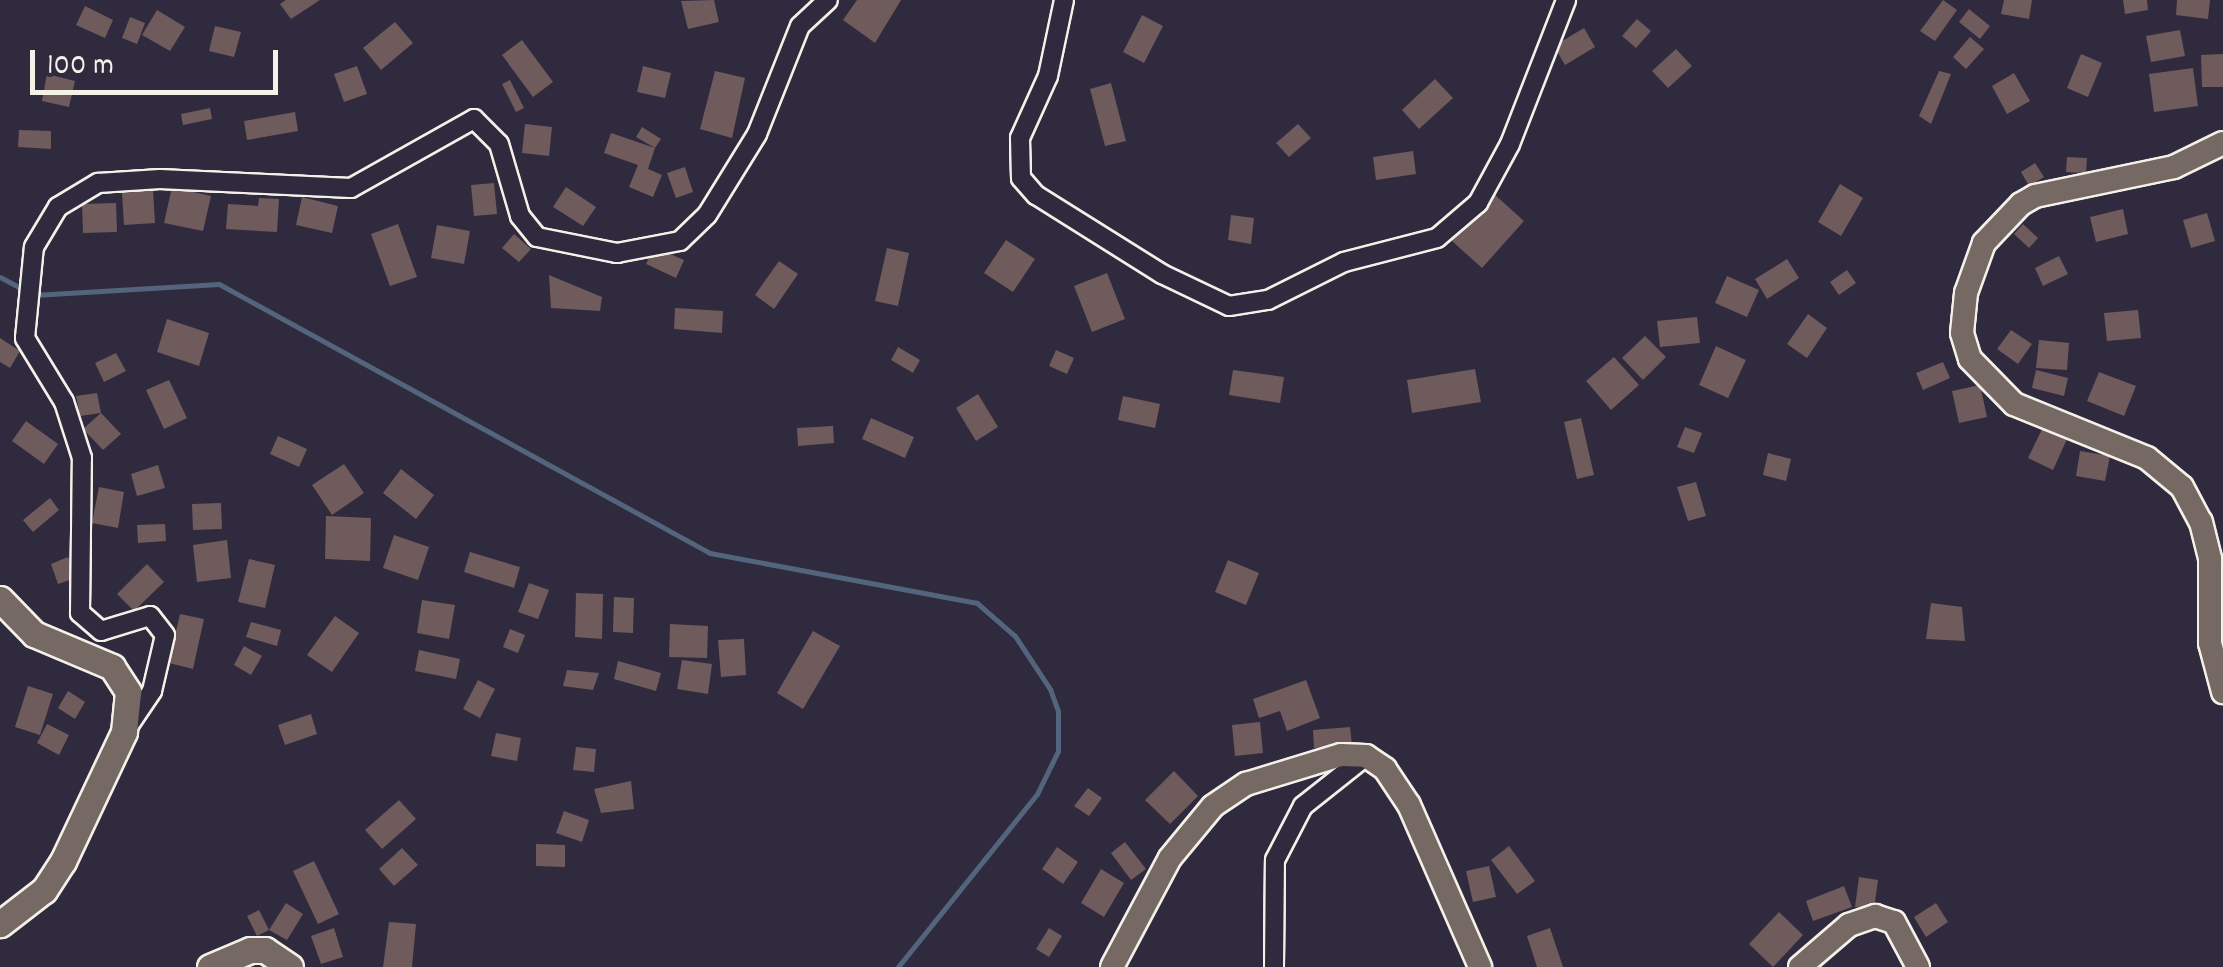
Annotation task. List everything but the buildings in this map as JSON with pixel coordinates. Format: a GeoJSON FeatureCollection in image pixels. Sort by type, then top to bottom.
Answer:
{"type":"FeatureCollection","features":[{"type":"Feature","properties":{"kind":"highway"},"geometry":{"type":"LineString","coordinates":[[0,600],[34,634],[120,674],[128,692],[124,732],[64,861],[44,890],[0,924]]}},
{"type":"Feature","properties":{"kind":"highway"},"geometry":{"type":"LineString","coordinates":[[210,967],[250,950],[265,950],[290,967]]}},
{"type":"Feature","properties":{"kind":"main road"},"geometry":{"type":"LineString","coordinates":[[2223,143],[2174,167],[2020,204],[1984,243],[1966,293],[1962,333],[1970,359],[2014,404],[2147,458],[2182,486],[2202,522],[2210,559],[2210,643],[2223,692]]}},
{"type":"Feature","properties":{"kind":"main road"},"geometry":{"type":"LineString","coordinates":[[1112,967],[1170,858],[1213,806],[1246,784],[1317,760],[1366,756],[1385,769],[1409,805],[1480,967]]}},
{"type":"Feature","properties":{"kind":"main road"},"geometry":{"type":"LineString","coordinates":[[1800,967],[1849,925],[1875,916],[1894,922],[1918,967]]}},
{"type":"Feature","properties":{"kind":"street"},"geometry":{"type":"LineString","coordinates":[[124,732],[152,691],[164,636],[160,622],[150,616],[101,631],[80,613],[82,458],[64,402],[25,338],[34,246],[58,208],[98,183],[160,178],[351,188],[474,119],[498,144],[520,216],[537,237],[616,253],[680,241],[707,215],[757,134],[800,26],[828,0]]}},
{"type":"Feature","properties":{"kind":"street"},"geometry":{"type":"LineString","coordinates":[[1064,0],[1048,76],[1020,138],[1021,178],[1036,195],[1162,274],[1229,306],[1268,300],[1344,262],[1437,238],[1478,203],[1510,144],[1566,0]]}},
{"type":"Feature","properties":{"kind":"street"},"geometry":{"type":"LineString","coordinates":[[1274,967],[1275,860],[1303,806],[1366,756]]}},
{"type":"Feature","properties":{"kind":"waterway"},"geometry":{"type":"LineString","coordinates":[[0,277],[24,290]]}},
{"type":"Feature","properties":{"kind":"waterway"},"geometry":{"type":"LineString","coordinates":[[34,295],[219,284],[710,553],[977,603],[1015,636],[1050,689],[1058,711],[1058,751],[1037,794],[898,967]]}}]}
